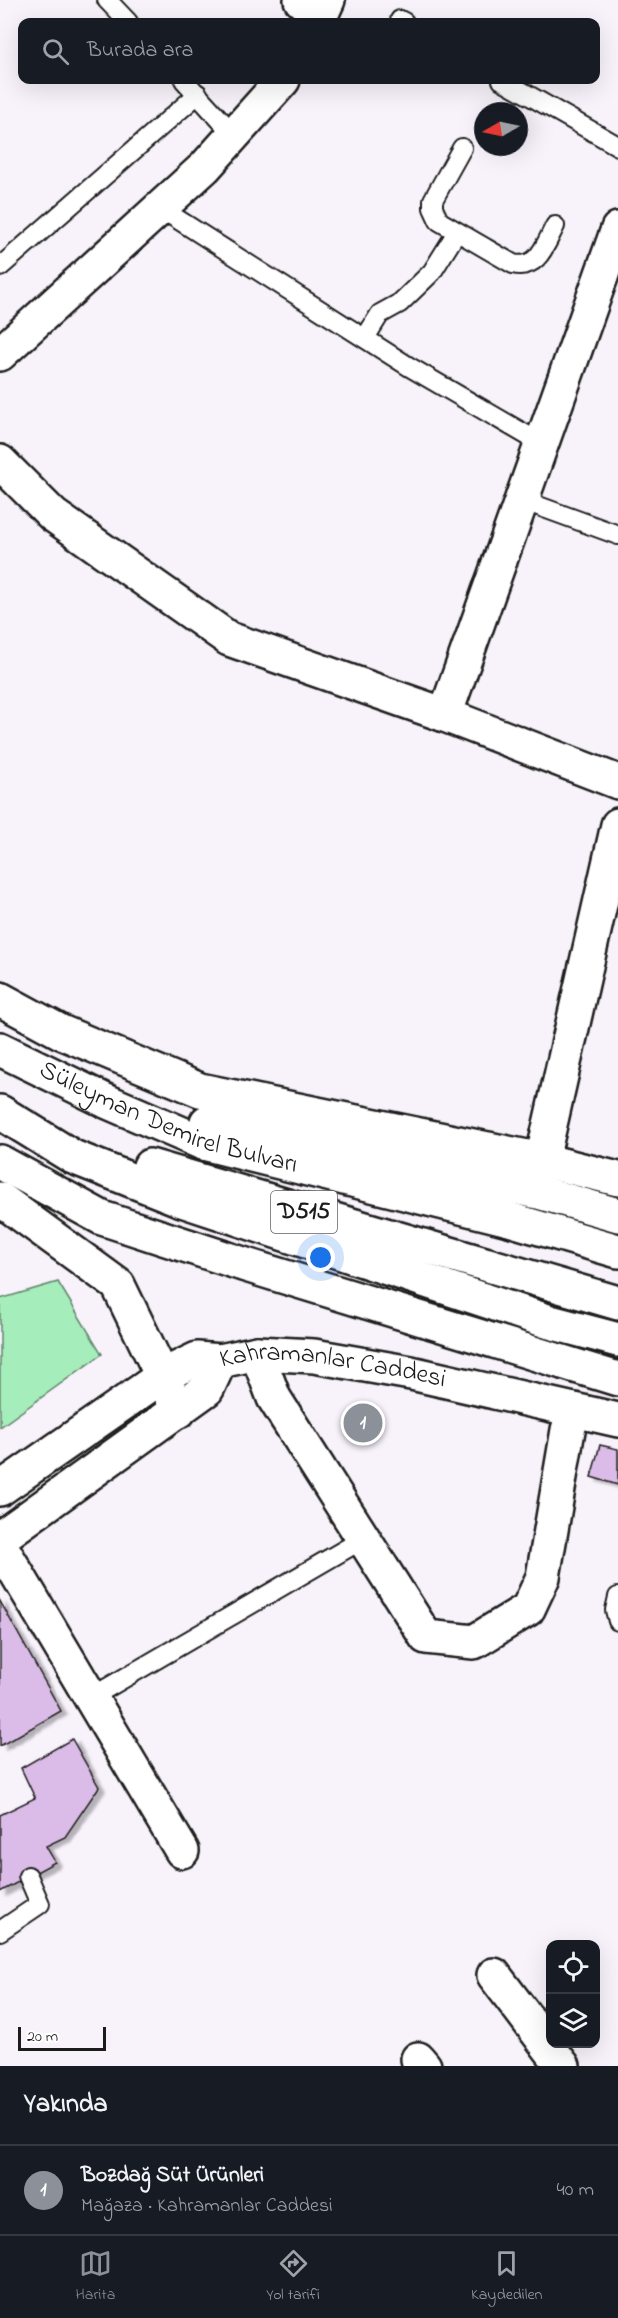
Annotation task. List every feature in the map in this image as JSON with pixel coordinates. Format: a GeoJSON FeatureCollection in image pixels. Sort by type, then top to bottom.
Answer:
{"type":"FeatureCollection","features":[{"type":"Feature","properties":{"kind":"main road"},"geometry":{"type":"LineString","coordinates":[[0,354],[205,167],[279,84]]}},
{"type":"Feature","properties":{"kind":"main road"},"geometry":{"type":"LineString","coordinates":[[445,715],[618,228]]}},
{"type":"Feature","properties":{"kind":"main road"},"geometry":{"type":"LineString","coordinates":[[0,462],[53,515],[229,639],[445,715],[618,782]]}},
{"type":"Feature","properties":{"kind":"main road"},"geometry":{"type":"LineString","coordinates":[[543,1160],[618,825]]}},
{"type":"Feature","properties":{"kind":"main road"},"geometry":{"type":"LineString","coordinates":[[0,999],[61,1032],[200,1090],[543,1160],[618,1179]]}},
{"type":"Feature","properties":{"kind":"main road"},"geometry":{"type":"LineString","coordinates":[[3,1051],[122,1090],[208,1122],[538,1192],[618,1215]]}},
{"type":"Feature","properties":{"kind":"main road","name":"Süleyman Demirel Bulvarı"},"geometry":{"type":"LineString","coordinates":[[3,1051],[106,1101],[203,1143],[509,1219],[618,1251]]}},
{"type":"Feature","properties":{"kind":"main road","name":"Süleyman Demirel Bulvarı"},"geometry":{"type":"LineString","coordinates":[[0,1093],[78,1136],[161,1170],[618,1303]]}},
{"type":"Feature","properties":{"kind":"main road"},"geometry":{"type":"LineString","coordinates":[[0,1112],[73,1157],[179,1199],[550,1322],[618,1340]]}},
{"type":"Feature","properties":{"kind":"main road"},"geometry":{"type":"LineString","coordinates":[[0,1162],[102,1218],[246,1265],[618,1378]]}},
{"type":"Feature","properties":{"kind":"main road"},"geometry":{"type":"LineString","coordinates":[[0,1199],[118,1285],[179,1411]]}},
{"type":"Feature","properties":{"kind":"main road"},"geometry":{"type":"LineString","coordinates":[[257,1353],[274,1398],[426,1637],[474,1642],[528,1610],[543,1576],[568,1430],[574,1410]]}},
{"type":"Feature","properties":{"kind":"main road","name":"Kahramanlar Caddesi"},"geometry":{"type":"LineString","coordinates":[[0,1538],[207,1389],[220,1361],[257,1353],[314,1356],[411,1373],[618,1420]]}},
{"type":"Feature","properties":{"kind":"main road"},"geometry":{"type":"LineString","coordinates":[[0,1489],[163,1376],[197,1359],[220,1361]]}},
{"type":"Feature","properties":{"kind":"main road"},"geometry":{"type":"LineString","coordinates":[[0,1545],[182,1851]]}},
{"type":"Feature","properties":{"kind":"main road"},"geometry":{"type":"LineString","coordinates":[[494,1975],[563,2066]]}},
{"type":"Feature","properties":{"kind":"lane"},"geometry":{"type":"LineString","coordinates":[[107,0],[124,18]]}},
{"type":"Feature","properties":{"kind":"lane"},"geometry":{"type":"LineString","coordinates":[[188,84],[234,135]]}},
{"type":"Feature","properties":{"kind":"lane"},"geometry":{"type":"LineString","coordinates":[[509,84],[618,146]]}},
{"type":"Feature","properties":{"kind":"lane"},"geometry":{"type":"LineString","coordinates":[[0,267],[198,94]]}},
{"type":"Feature","properties":{"kind":"lane"},"geometry":{"type":"LineString","coordinates":[[462,148],[433,200],[433,208],[439,221],[520,266],[528,265],[538,258],[555,226]]}},
{"type":"Feature","properties":{"kind":"lane"},"geometry":{"type":"LineString","coordinates":[[160,208],[408,366],[542,444]]}},
{"type":"Feature","properties":{"kind":"lane"},"geometry":{"type":"LineString","coordinates":[[365,338],[380,314],[400,303],[432,272],[457,232]]}},
{"type":"Feature","properties":{"kind":"lane"},"geometry":{"type":"LineString","coordinates":[[522,500],[618,535]]}},
{"type":"Feature","properties":{"kind":"lane"},"geometry":{"type":"LineString","coordinates":[[90,1698],[363,1539]]}},
{"type":"Feature","properties":{"kind":"lane"},"geometry":{"type":"LineString","coordinates":[[618,1597],[615,1610],[618,1621]]}},
{"type":"Feature","properties":{"kind":"lane"},"geometry":{"type":"LineString","coordinates":[[0,1931],[40,1904],[28,1876]]}},
{"type":"Feature","properties":{"kind":"green space"},"geometry":{"type":"Polygon","coordinates":[[[58,1282],[102,1354],[0,1427],[0,1299],[58,1282]]]}},
{"type":"Feature","properties":{"kind":"building"},"geometry":{"type":"Polygon","coordinates":[[[600,1445],[618,1449],[618,1485],[591,1477],[600,1445]]]}},
{"type":"Feature","properties":{"kind":"building"},"geometry":{"type":"Polygon","coordinates":[[[0,1601],[61,1711],[0,1746],[0,1601]]]}},
{"type":"Feature","properties":{"kind":"building"},"geometry":{"type":"Polygon","coordinates":[[[72,1739],[99,1787],[65,1837],[46,1846],[55,1862],[0,1892],[0,1815],[35,1798],[21,1768],[72,1739]]]}},
{"type":"Feature","properties":{"kind":"place","name":"Bozdağ Süt Ürünleri"},"geometry":{"type":"Point","coordinates":[363,1423]}}]}
